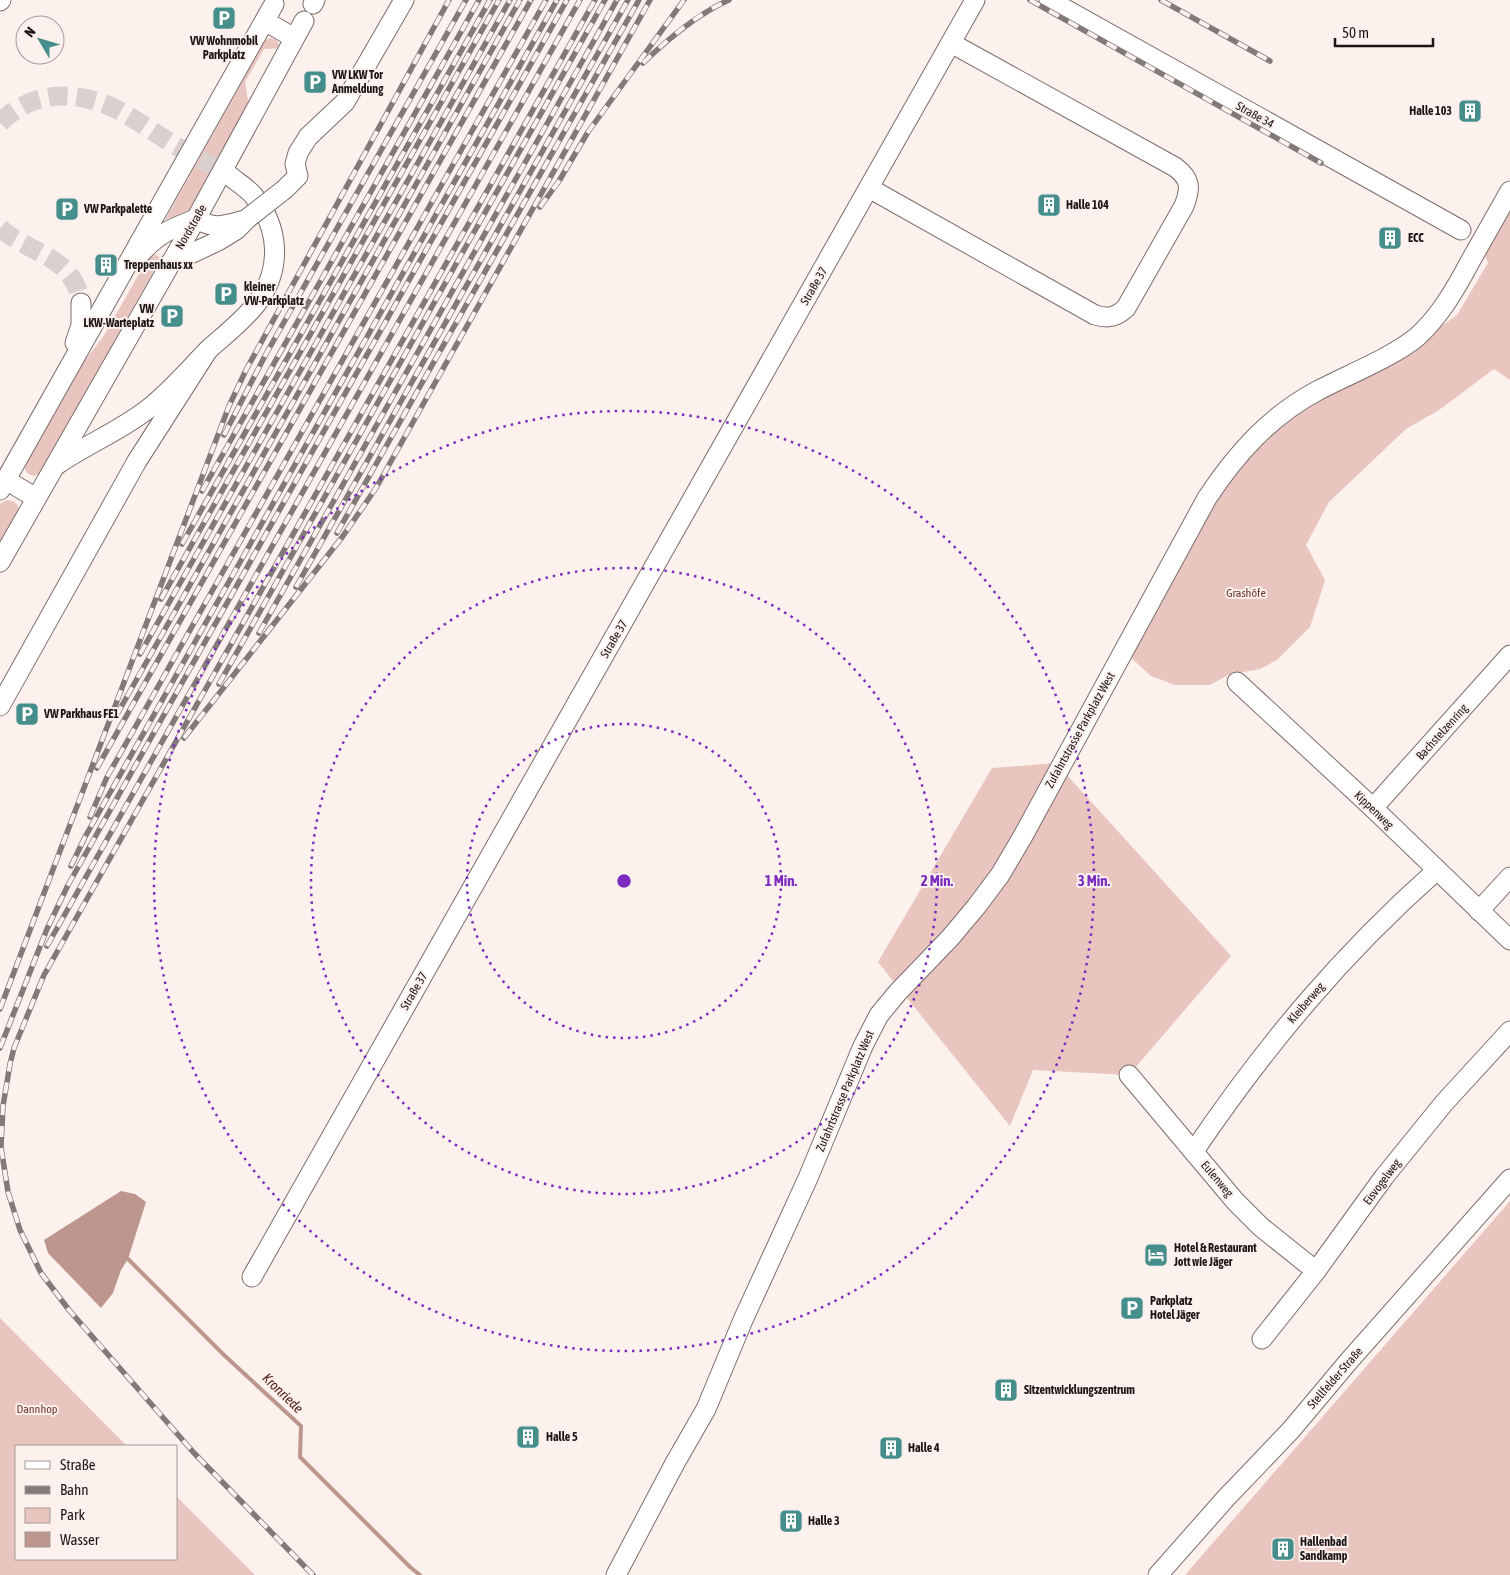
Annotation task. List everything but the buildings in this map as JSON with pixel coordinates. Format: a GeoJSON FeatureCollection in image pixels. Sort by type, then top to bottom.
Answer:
{"type":"FeatureCollection","features":[{"type":"Feature","properties":{"kind":"street"},"geometry":{"type":"LineString","coordinates":[[169,264],[218,241],[236,230],[298,176],[295,164],[298,153],[308,137],[345,102],[404,0]]}},
{"type":"Feature","properties":{"kind":"street","name":"Straße 37"},"geometry":{"type":"LineString","coordinates":[[252,1277],[975,0]]}},
{"type":"Feature","properties":{"kind":"street","name":"Straße 34"},"geometry":{"type":"LineString","coordinates":[[1049,0],[1461,230]]}},
{"type":"Feature","properties":{"kind":"street"},"geometry":{"type":"LineString","coordinates":[[36,498],[3,485],[274,4]]}},
{"type":"Feature","properties":{"kind":"street","name":"Nordstraße"},"geometry":{"type":"LineString","coordinates":[[0,562],[196,219],[311,8]]}},
{"type":"Feature","properties":{"kind":"street"},"geometry":{"type":"LineString","coordinates":[[265,21],[294,38]]}},
{"type":"Feature","properties":{"kind":"street"},"geometry":{"type":"LineString","coordinates":[[869,188],[1095,316],[1104,318],[1112,318],[1119,315],[1126,308],[1184,206],[1188,196],[1188,182],[1185,176],[1175,167],[951,43]]}},
{"type":"Feature","properties":{"kind":"street"},"geometry":{"type":"LineString","coordinates":[[53,468],[148,409],[256,305],[269,281],[274,264],[274,240],[269,218],[252,194],[230,176]]}},
{"type":"Feature","properties":{"kind":"street","name":"Zufahrtstrasse Parkplatz West"},"geometry":{"type":"LineString","coordinates":[[616,1575],[674,1462],[706,1409],[808,1178],[863,1046],[879,1015],[898,992],[950,938],[1000,875],[1207,498],[1223,473],[1251,439],[1291,407],[1315,392],[1397,350],[1415,338],[1433,322],[1450,298],[1510,191]]}},
{"type":"Feature","properties":{"kind":"street"},"geometry":{"type":"LineString","coordinates":[[121,276],[153,240],[170,228],[196,219],[206,225],[220,227],[247,219]]}},
{"type":"Feature","properties":{"kind":"street"},"geometry":{"type":"LineString","coordinates":[[65,374],[80,325],[81,303]]}},
{"type":"Feature","properties":{"kind":"street"},"geometry":{"type":"LineString","coordinates":[[0,706],[137,461],[208,350]]}},
{"type":"Feature","properties":{"kind":"street","name":"Bachstelzenring"},"geometry":{"type":"LineString","coordinates":[[1373,808],[1510,655]]}},
{"type":"Feature","properties":{"kind":"street","name":"Kippenweg"},"geometry":{"type":"LineString","coordinates":[[1237,682],[1373,808],[1510,940]]}},
{"type":"Feature","properties":{"kind":"street","name":"Kleiberweg"},"geometry":{"type":"LineString","coordinates":[[1194,1151],[1231,1097],[1304,1003],[1353,949],[1437,870]]}},
{"type":"Feature","properties":{"kind":"street"},"geometry":{"type":"LineString","coordinates":[[1479,911],[1510,877]]}},
{"type":"Feature","properties":{"kind":"street","name":"Eisvogelweg"},"geometry":{"type":"LineString","coordinates":[[1262,1339],[1316,1271],[1390,1170],[1444,1103],[1510,1031]]}},
{"type":"Feature","properties":{"kind":"street","name":"Eulenweg"},"geometry":{"type":"LineString","coordinates":[[1129,1075],[1236,1201],[1261,1227],[1316,1271]]}},
{"type":"Feature","properties":{"kind":"street","name":"Stellfelder Straße"},"geometry":{"type":"LineString","coordinates":[[1158,1575],[1507,1190]]}},
{"type":"Feature","properties":{"kind":"green space"},"geometry":{"type":"Polygon","coordinates":[[[271,38],[276,40],[282,48],[264,49],[245,82],[249,107],[190,210],[165,220],[265,40],[271,38]]]}},
{"type":"Feature","properties":{"kind":"green space","name":"Grashöfe"},"geometry":{"type":"Polygon","coordinates":[[[1510,208],[1510,380],[1494,369],[1439,410],[1406,429],[1329,502],[1306,545],[1325,580],[1310,627],[1277,660],[1260,669],[1228,675],[1210,685],[1175,685],[1151,676],[1130,657],[1221,493],[1242,463],[1291,416],[1402,354],[1457,315],[1488,263],[1484,253],[1510,208]]]}},
{"type":"Feature","properties":{"kind":"green space"},"geometry":{"type":"Polygon","coordinates":[[[156,255],[161,258],[40,473],[34,476],[28,474],[24,467],[26,460],[75,373],[103,337],[147,260],[151,256],[156,255]]]}},
{"type":"Feature","properties":{"kind":"green space"},"geometry":{"type":"Polygon","coordinates":[[[6,500],[13,501],[18,506],[19,512],[0,545],[0,504],[6,500]]]}},
{"type":"Feature","properties":{"kind":"green space"},"geometry":{"type":"Polygon","coordinates":[[[1056,763],[1231,956],[1129,1075],[1033,1070],[1010,1126],[878,962],[992,768],[1056,763]]]}},
{"type":"Feature","properties":{"kind":"green space"},"geometry":{"type":"Polygon","coordinates":[[[1510,1201],[1510,1575],[1185,1575],[1510,1201]]]}},
{"type":"Feature","properties":{"kind":"green space","name":"Dannhop"},"geometry":{"type":"Polygon","coordinates":[[[0,1318],[126,1445],[15,1445],[15,1560],[178,1560],[178,1498],[255,1575],[0,1575],[0,1318]]]}},
{"type":"Feature","properties":{"kind":"water"},"geometry":{"type":"Polygon","coordinates":[[[121,1191],[135,1194],[146,1202],[128,1259],[121,1270],[113,1293],[101,1308],[48,1253],[44,1240],[121,1191]]]}},
{"type":"Feature","properties":{"kind":"waterway","name":"Kronriede"},"geometry":{"type":"LineString","coordinates":[[128,1259],[224,1355],[301,1426],[300,1457],[420,1575]]}},
{"type":"Feature","properties":{"kind":"tunnel"},"geometry":{"type":"LineString","coordinates":[[0,123],[12,112],[26,104],[54,96],[69,96],[84,98],[114,108],[171,143]]}},
{"type":"Feature","properties":{"kind":"tunnel"},"geometry":{"type":"LineString","coordinates":[[176,146],[230,176]]}},
{"type":"Feature","properties":{"kind":"tunnel"},"geometry":{"type":"LineString","coordinates":[[0,228],[60,265],[70,275],[77,287],[81,303]]}},
{"type":"Feature","properties":{"kind":"railway"},"geometry":{"type":"LineString","coordinates":[[0,1009],[229,406],[246,370],[449,0]]}},
{"type":"Feature","properties":{"kind":"railway"},"geometry":{"type":"LineString","coordinates":[[224,435],[266,354],[466,0]]}},
{"type":"Feature","properties":{"kind":"railway"},"geometry":{"type":"LineString","coordinates":[[202,491],[479,0]]}},
{"type":"Feature","properties":{"kind":"railway"},"geometry":{"type":"LineString","coordinates":[[182,544],[490,0]]}},
{"type":"Feature","properties":{"kind":"railway"},"geometry":{"type":"LineString","coordinates":[[161,599],[499,0]]}},
{"type":"Feature","properties":{"kind":"railway"},"geometry":{"type":"LineString","coordinates":[[140,654],[510,0]]}},
{"type":"Feature","properties":{"kind":"railway"},"geometry":{"type":"LineString","coordinates":[[116,716],[520,0]]}},
{"type":"Feature","properties":{"kind":"railway"},"geometry":{"type":"LineString","coordinates":[[97,768],[531,0]]}},
{"type":"Feature","properties":{"kind":"railway"},"geometry":{"type":"LineString","coordinates":[[90,817],[107,777],[546,0]]}},
{"type":"Feature","properties":{"kind":"railway"},"geometry":{"type":"LineString","coordinates":[[71,866],[85,837],[557,0]]}},
{"type":"Feature","properties":{"kind":"railway"},"geometry":{"type":"LineString","coordinates":[[0,1048],[47,929],[68,885],[567,0]]}},
{"type":"Feature","properties":{"kind":"railway"},"geometry":{"type":"LineString","coordinates":[[47,946],[580,0]]}},
{"type":"Feature","properties":{"kind":"railway"},"geometry":{"type":"LineString","coordinates":[[313,1575],[194,1453],[69,1310],[41,1273],[20,1230],[8,1192],[1,1147],[3,1106],[10,1064],[14,1048],[44,975],[595,0]]}},
{"type":"Feature","properties":{"kind":"railway"},"geometry":{"type":"LineString","coordinates":[[219,684],[605,0]]}},
{"type":"Feature","properties":{"kind":"railway"},"geometry":{"type":"LineString","coordinates":[[259,633],[617,0]]}},
{"type":"Feature","properties":{"kind":"railway"},"geometry":{"type":"LineString","coordinates":[[296,587],[628,0]]}},
{"type":"Feature","properties":{"kind":"railway"},"geometry":{"type":"LineString","coordinates":[[337,533],[639,0]]}},
{"type":"Feature","properties":{"kind":"railway"},"geometry":{"type":"LineString","coordinates":[[184,738],[343,536],[376,488],[650,0]]}},
{"type":"Feature","properties":{"kind":"railway"},"geometry":{"type":"LineString","coordinates":[[540,207],[559,181],[588,132],[684,0]]}},
{"type":"Feature","properties":{"kind":"railway"},"geometry":{"type":"LineString","coordinates":[[643,63],[683,28],[706,12],[729,0]]}},
{"type":"Feature","properties":{"kind":"railway"},"geometry":{"type":"LineString","coordinates":[[1030,0],[1321,163]]}},
{"type":"Feature","properties":{"kind":"railway"},"geometry":{"type":"LineString","coordinates":[[1161,0],[1270,61]]}},
{"type":"Feature","properties":{"kind":"place","name":"VW Wohnmobil Parkplatz"},"geometry":{"type":"Point","coordinates":[224,18]}},
{"type":"Feature","properties":{"kind":"place","name":"VW LKW Tor Anmeldung"},"geometry":{"type":"Point","coordinates":[315,82]}},
{"type":"Feature","properties":{"kind":"place","name":"Halle 103"},"geometry":{"type":"Point","coordinates":[1470,111]}},
{"type":"Feature","properties":{"kind":"place","name":"Halle 104"},"geometry":{"type":"Point","coordinates":[1049,205]}},
{"type":"Feature","properties":{"kind":"place","name":"VW Parkpalette"},"geometry":{"type":"Point","coordinates":[67,209]}},
{"type":"Feature","properties":{"kind":"place","name":"ECC"},"geometry":{"type":"Point","coordinates":[1390,238]}},
{"type":"Feature","properties":{"kind":"place","name":"Treppenhaus xx"},"geometry":{"type":"Point","coordinates":[106,265]}},
{"type":"Feature","properties":{"kind":"place","name":"kleiner VW-Parkplatz"},"geometry":{"type":"Point","coordinates":[226,294]}},
{"type":"Feature","properties":{"kind":"place","name":"VW LKW-Warteplatz"},"geometry":{"type":"Point","coordinates":[172,316]}},
{"type":"Feature","properties":{"kind":"place","name":"VW Parkhaus FE1"},"geometry":{"type":"Point","coordinates":[27,714]}},
{"type":"Feature","properties":{"kind":"place","name":"Hotel & Restaurant Jott wie Jäger"},"geometry":{"type":"Point","coordinates":[1156,1255]}},
{"type":"Feature","properties":{"kind":"place","name":"Parkplatz Hotel Jäger"},"geometry":{"type":"Point","coordinates":[1132,1308]}},
{"type":"Feature","properties":{"kind":"place","name":"Sitzentwicklungszentrum"},"geometry":{"type":"Point","coordinates":[1006,1390]}},
{"type":"Feature","properties":{"kind":"place","name":"Halle 5"},"geometry":{"type":"Point","coordinates":[528,1437]}},
{"type":"Feature","properties":{"kind":"place","name":"Halle 4"},"geometry":{"type":"Point","coordinates":[891,1448]}},
{"type":"Feature","properties":{"kind":"place","name":"Halle 3"},"geometry":{"type":"Point","coordinates":[791,1521]}},
{"type":"Feature","properties":{"kind":"place","name":"Hallenbad Sandkamp"},"geometry":{"type":"Point","coordinates":[1283,1549]}}]}
